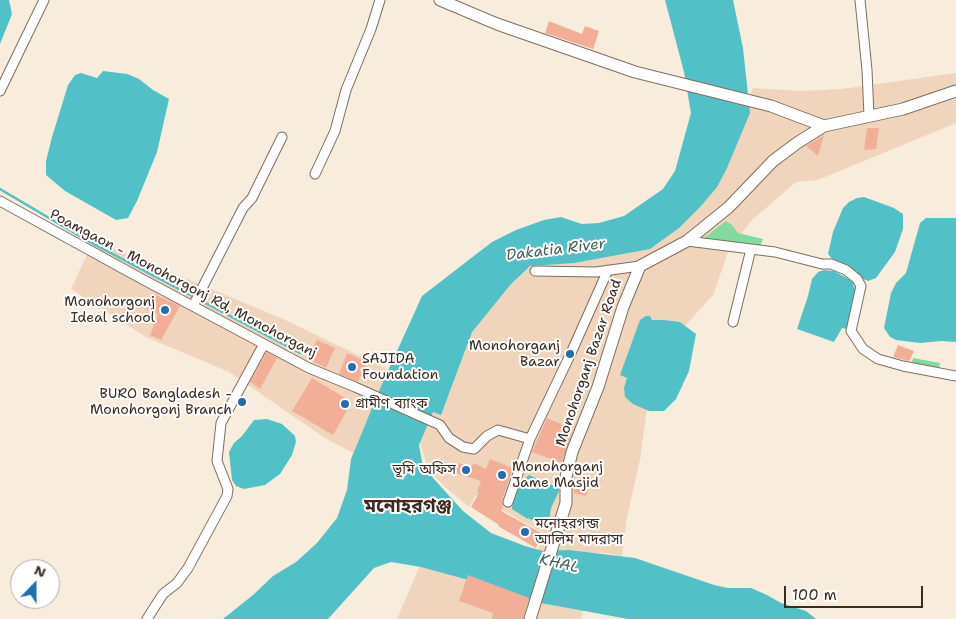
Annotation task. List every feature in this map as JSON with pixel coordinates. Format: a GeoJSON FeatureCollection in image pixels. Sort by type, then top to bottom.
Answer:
{"type":"FeatureCollection","features":[{"type":"Feature","properties":{"kind":"street"},"geometry":{"type":"LineString","coordinates":[[0,91],[44,0]]}},
{"type":"Feature","properties":{"kind":"street"},"geometry":{"type":"LineString","coordinates":[[315,174],[335,131],[346,90],[371,29],[380,0]]}},
{"type":"Feature","properties":{"kind":"street"},"geometry":{"type":"LineString","coordinates":[[440,0],[497,24],[635,72],[771,106],[824,126]]}},
{"type":"Feature","properties":{"kind":"street"},"geometry":{"type":"LineString","coordinates":[[860,0],[867,70],[869,116]]}},
{"type":"Feature","properties":{"kind":"street"},"geometry":{"type":"LineString","coordinates":[[535,271],[587,272],[640,266],[687,241],[729,207],[773,161],[797,142],[824,126],[903,109],[956,91]]}},
{"type":"Feature","properties":{"kind":"street"},"geometry":{"type":"LineString","coordinates":[[194,304],[244,208],[252,198],[282,137]]}},
{"type":"Feature","properties":{"kind":"street","name":"Poamgaon - Monohorgonj Rd, Monohorganj"},"geometry":{"type":"LineString","coordinates":[[0,200],[309,368],[440,425],[457,445],[474,449],[487,436],[498,430],[530,438]]}},
{"type":"Feature","properties":{"kind":"street"},"geometry":{"type":"LineString","coordinates":[[687,241],[775,252],[822,264],[831,264],[846,270],[857,279],[861,286],[851,331],[864,349],[878,359],[956,376]]}},
{"type":"Feature","properties":{"kind":"street"},"geometry":{"type":"LineString","coordinates":[[733,322],[751,250]]}},
{"type":"Feature","properties":{"kind":"street","name":"Monohorganj Bazar Road"},"geometry":{"type":"LineString","coordinates":[[530,619],[566,502],[566,477],[572,452],[598,387],[623,307],[640,266]]}},
{"type":"Feature","properties":{"kind":"street"},"geometry":{"type":"LineString","coordinates":[[508,502],[530,438],[572,352],[608,270]]}},
{"type":"Feature","properties":{"kind":"street"},"geometry":{"type":"LineString","coordinates":[[148,619],[163,594],[177,583],[188,568],[227,496],[228,489],[217,461],[222,423],[264,344]]}},
{"type":"Feature","properties":{"kind":"shaded area","name":"Monohorganj Bazar"},"geometry":{"type":"Polygon","coordinates":[[[956,73],[956,123],[818,180],[796,182],[751,221],[729,250],[713,295],[684,327],[647,409],[622,556],[595,553],[581,619],[397,619],[420,565],[499,590],[524,601],[538,549],[545,534],[476,495],[469,507],[444,486],[428,469],[419,439],[369,417],[353,453],[325,438],[229,372],[146,337],[71,289],[94,240],[283,319],[445,397],[470,332],[527,264],[649,247],[739,120],[753,88],[799,91],[841,89],[956,73]]]}},
{"type":"Feature","properties":{"kind":"green space"},"geometry":{"type":"Polygon","coordinates":[[[726,221],[738,233],[763,239],[759,249],[700,241],[726,221]]]}},
{"type":"Feature","properties":{"kind":"green space"},"geometry":{"type":"Polygon","coordinates":[[[913,358],[940,363],[939,370],[911,366],[913,358]]]}},
{"type":"Feature","properties":{"kind":"water"},"geometry":{"type":"Polygon","coordinates":[[[0,0],[9,0],[12,14],[0,44],[0,0]]]}},
{"type":"Feature","properties":{"kind":"water"},"geometry":{"type":"Polygon","coordinates":[[[665,0],[733,0],[743,48],[750,113],[727,168],[717,187],[701,206],[679,228],[650,249],[574,263],[530,266],[511,284],[472,332],[441,415],[433,412],[419,445],[423,467],[463,511],[491,533],[543,551],[569,550],[635,558],[714,585],[728,588],[751,588],[781,603],[806,611],[816,619],[628,619],[530,601],[483,584],[421,567],[391,562],[374,568],[328,619],[223,619],[273,576],[296,562],[317,543],[337,518],[347,490],[351,459],[382,384],[422,296],[492,242],[516,230],[544,220],[561,217],[582,224],[599,223],[624,216],[663,189],[675,171],[691,113],[684,72],[665,0]]]}},
{"type":"Feature","properties":{"kind":"water"},"geometry":{"type":"Polygon","coordinates":[[[103,71],[127,74],[139,79],[169,99],[157,152],[137,201],[128,218],[116,220],[65,191],[46,175],[46,161],[68,85],[75,75],[81,73],[97,78],[103,71]]]}},
{"type":"Feature","properties":{"kind":"water"},"geometry":{"type":"Polygon","coordinates":[[[864,197],[894,208],[903,214],[903,229],[895,252],[876,278],[868,281],[861,278],[854,270],[832,259],[828,254],[833,232],[843,208],[849,202],[864,197]]]}},
{"type":"Feature","properties":{"kind":"water"},"geometry":{"type":"Polygon","coordinates":[[[926,218],[956,218],[956,342],[920,343],[896,340],[890,337],[884,328],[891,293],[896,283],[906,273],[920,223],[926,218]]]}},
{"type":"Feature","properties":{"kind":"water"},"geometry":{"type":"Polygon","coordinates":[[[824,270],[834,271],[852,281],[856,292],[847,329],[842,328],[834,342],[797,329],[812,279],[818,272],[824,270]]]}},
{"type":"Feature","properties":{"kind":"water"},"geometry":{"type":"Polygon","coordinates":[[[650,316],[652,320],[680,322],[696,334],[689,371],[676,399],[664,411],[649,411],[633,404],[625,397],[624,388],[627,378],[620,375],[640,320],[650,316]]]}},
{"type":"Feature","properties":{"kind":"water"},"geometry":{"type":"Polygon","coordinates":[[[267,419],[282,424],[295,436],[296,442],[292,455],[280,474],[265,485],[244,489],[236,486],[232,480],[229,452],[234,443],[254,420],[267,419]]]}},
{"type":"Feature","properties":{"kind":"water"},"geometry":{"type":"Polygon","coordinates":[[[529,475],[559,488],[551,508],[548,527],[540,522],[526,518],[512,509],[513,496],[519,484],[529,475]]]}},
{"type":"Feature","properties":{"kind":"building"},"geometry":{"type":"Polygon","coordinates":[[[549,21],[582,34],[585,26],[599,31],[593,49],[545,33],[549,21]]]}},
{"type":"Feature","properties":{"kind":"building"},"geometry":{"type":"Polygon","coordinates":[[[867,128],[879,128],[876,149],[864,150],[867,128]]]}},
{"type":"Feature","properties":{"kind":"building"},"geometry":{"type":"Polygon","coordinates":[[[824,135],[818,156],[806,146],[824,135]]]}},
{"type":"Feature","properties":{"kind":"building"},"geometry":{"type":"Polygon","coordinates":[[[154,294],[180,306],[161,340],[150,335],[158,315],[145,309],[154,294]]]}},
{"type":"Feature","properties":{"kind":"building"},"geometry":{"type":"Polygon","coordinates":[[[317,340],[335,348],[326,368],[306,358],[317,340]]]}},
{"type":"Feature","properties":{"kind":"building"},"geometry":{"type":"Polygon","coordinates":[[[898,345],[914,351],[909,361],[893,357],[898,345]]]}},
{"type":"Feature","properties":{"kind":"building"},"geometry":{"type":"Polygon","coordinates":[[[267,352],[277,358],[260,389],[250,382],[267,352]]]}},
{"type":"Feature","properties":{"kind":"building"},"geometry":{"type":"Polygon","coordinates":[[[347,353],[367,362],[358,382],[339,374],[347,353]]]}},
{"type":"Feature","properties":{"kind":"building"},"geometry":{"type":"Polygon","coordinates":[[[312,378],[352,402],[333,435],[292,411],[312,378]]]}},
{"type":"Feature","properties":{"kind":"building"},"geometry":{"type":"Polygon","coordinates":[[[547,418],[573,429],[562,463],[532,452],[547,418]]]}},
{"type":"Feature","properties":{"kind":"building"},"geometry":{"type":"Polygon","coordinates":[[[490,459],[513,468],[502,500],[503,506],[501,511],[543,534],[536,548],[498,526],[471,507],[479,493],[477,492],[481,481],[452,472],[455,462],[471,467],[474,463],[486,469],[490,459]]]}},
{"type":"Feature","properties":{"kind":"building"},"geometry":{"type":"Polygon","coordinates":[[[574,483],[589,487],[586,496],[574,493],[574,483]]]}},
{"type":"Feature","properties":{"kind":"building"},"geometry":{"type":"Polygon","coordinates":[[[468,575],[529,598],[523,619],[492,619],[493,613],[459,601],[468,575]]]}},
{"type":"Feature","properties":{"kind":"waterway"},"geometry":{"type":"LineString","coordinates":[[0,189],[88,241],[300,353]]}},
{"type":"Feature","properties":{"kind":"place","name":"Monohorgonj Ideal school"},"geometry":{"type":"Point","coordinates":[165,310]}},
{"type":"Feature","properties":{"kind":"place","name":"Monohorganj Bazar"},"geometry":{"type":"Point","coordinates":[570,354]}},
{"type":"Feature","properties":{"kind":"place","name":"SAJIDA Foundation"},"geometry":{"type":"Point","coordinates":[352,367]}},
{"type":"Feature","properties":{"kind":"place","name":"BURO Bangladesh - Monohorgonj Branch"},"geometry":{"type":"Point","coordinates":[242,402]}},
{"type":"Feature","properties":{"kind":"place","name":"গ্রামীণ ব্যাংক"},"geometry":{"type":"Point","coordinates":[345,404]}},
{"type":"Feature","properties":{"kind":"place","name":"ভূমি অফিস"},"geometry":{"type":"Point","coordinates":[466,470]}},
{"type":"Feature","properties":{"kind":"place","name":"Monohorganj Jame Masjid"},"geometry":{"type":"Point","coordinates":[502,475]}},
{"type":"Feature","properties":{"kind":"place","name":"মনোহরগন্জ আলিম মাদরাসা"},"geometry":{"type":"Point","coordinates":[525,532]}},
{"type":"Feature","properties":{"kind":"district","name":"মনোহরগঞ্জ"},"geometry":{"type":"Point","coordinates":[408,507]}},
{"type":"Feature","properties":{"kind":"water label","name":"Dakatia River"},"geometry":{"type":"Point","coordinates":[556,250]}},
{"type":"Feature","properties":{"kind":"water label","name":"KHAL"},"geometry":{"type":"Point","coordinates":[559,564]}}]}
